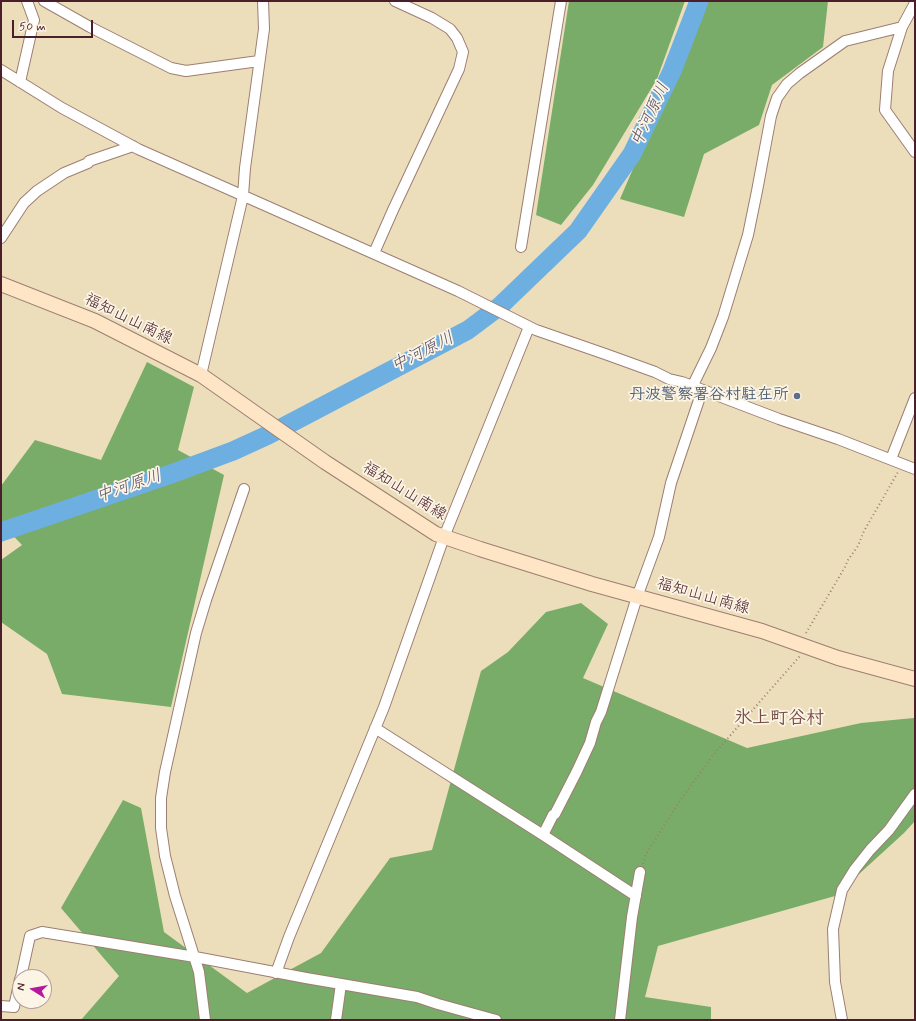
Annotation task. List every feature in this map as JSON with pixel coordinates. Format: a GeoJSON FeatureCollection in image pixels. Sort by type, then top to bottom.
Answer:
{"type":"FeatureCollection","features":[{"type":"Feature","properties":{"kind":"main road","name":"福知山山南線"},"geometry":{"type":"LineString","coordinates":[[1,284],[95,321],[201,375],[309,451],[436,534],[480,550],[762,631],[838,658],[915,679]]}},
{"type":"Feature","properties":{"kind":"street"},"geometry":{"type":"LineString","coordinates":[[20,82],[34,20],[27,1]]}},
{"type":"Feature","properties":{"kind":"street"},"geometry":{"type":"LineString","coordinates":[[44,1],[90,27],[172,68],[186,71],[260,61]]}},
{"type":"Feature","properties":{"kind":"street"},"geometry":{"type":"LineString","coordinates":[[201,375],[243,196],[245,168],[264,29],[263,1]]}},
{"type":"Feature","properties":{"kind":"street"},"geometry":{"type":"LineString","coordinates":[[374,254],[459,69],[463,52],[457,38],[450,29],[432,18],[394,1]]}},
{"type":"Feature","properties":{"kind":"street"},"geometry":{"type":"LineString","coordinates":[[521,247],[561,1]]}},
{"type":"Feature","properties":{"kind":"street"},"geometry":{"type":"LineString","coordinates":[[915,3],[902,27],[888,71],[885,110],[915,152]]}},
{"type":"Feature","properties":{"kind":"street"},"geometry":{"type":"LineString","coordinates":[[543,835],[553,815],[556,814],[590,742],[596,722],[601,712],[637,596],[659,537],[671,483],[697,389],[723,317],[748,235],[771,116],[777,98],[787,84],[800,73],[845,41],[902,27]]}},
{"type":"Feature","properties":{"kind":"street"},"geometry":{"type":"LineString","coordinates":[[1,70],[62,108],[133,146],[472,298],[529,327],[615,357],[655,372],[669,379],[779,419],[838,439],[915,469]]}},
{"type":"Feature","properties":{"kind":"street"},"geometry":{"type":"LineString","coordinates":[[1,238],[24,203],[37,191],[64,173],[88,163],[89,161],[133,146]]}},
{"type":"Feature","properties":{"kind":"street"},"geometry":{"type":"LineString","coordinates":[[276,973],[289,937],[387,699],[444,537],[529,327]]}},
{"type":"Feature","properties":{"kind":"street"},"geometry":{"type":"LineString","coordinates":[[891,459],[915,398]]}},
{"type":"Feature","properties":{"kind":"street"},"geometry":{"type":"LineString","coordinates":[[205,1020],[199,972],[175,896],[165,856],[161,828],[161,798],[165,772],[196,633],[244,489]]}},
{"type":"Feature","properties":{"kind":"street"},"geometry":{"type":"LineString","coordinates":[[375,728],[636,896]]}},
{"type":"Feature","properties":{"kind":"street"},"geometry":{"type":"LineString","coordinates":[[842,1020],[835,982],[833,929],[842,890],[855,869],[889,830],[915,794]]}},
{"type":"Feature","properties":{"kind":"street"},"geometry":{"type":"LineString","coordinates":[[620,1020],[632,917],[640,872]]}},
{"type":"Feature","properties":{"kind":"street"},"geometry":{"type":"LineString","coordinates":[[22,969],[30,936],[42,932],[194,957],[276,973],[417,997],[496,1020]]}},
{"type":"Feature","properties":{"kind":"street"},"geometry":{"type":"LineString","coordinates":[[336,1020],[341,984]]}},
{"type":"Feature","properties":{"kind":"street"},"geometry":{"type":"LineString","coordinates":[[1,1006],[12,1007]]}},
{"type":"Feature","properties":{"kind":"path"},"geometry":{"type":"LineString","coordinates":[[640,872],[646,854],[679,802],[714,754],[744,722],[803,646],[848,560],[858,546],[864,532],[903,464]]}},
{"type":"Feature","properties":{"kind":"green space"},"geometry":{"type":"Polygon","coordinates":[[[569,1],[685,1],[657,79],[593,185],[561,225],[536,215],[569,1]]]}},
{"type":"Feature","properties":{"kind":"green space"},"geometry":{"type":"Polygon","coordinates":[[[705,1],[828,1],[823,47],[772,85],[759,125],[704,154],[684,217],[620,199],[705,1]]]}},
{"type":"Feature","properties":{"kind":"green space"},"geometry":{"type":"Polygon","coordinates":[[[147,362],[194,387],[178,450],[224,475],[171,707],[62,694],[47,654],[1,622],[1,560],[22,545],[1,523],[1,486],[35,440],[101,460],[147,362]]]}},
{"type":"Feature","properties":{"kind":"green space"},"geometry":{"type":"Polygon","coordinates":[[[581,603],[608,624],[583,678],[747,748],[861,723],[914,718],[915,720],[915,821],[904,833],[835,896],[658,946],[645,997],[711,1007],[711,1020],[81,1020],[119,976],[61,908],[123,800],[141,808],[164,932],[247,993],[321,953],[390,858],[432,850],[481,671],[508,652],[546,612],[581,603]]]}},
{"type":"Feature","properties":{"kind":"waterway","name":"中河原川"},"geometry":{"type":"LineString","coordinates":[[1,532],[171,474],[233,451],[268,435],[468,330],[500,306],[578,231],[632,154],[672,71],[699,1]]}},
{"type":"Feature","properties":{"kind":"place","name":"丹波警察署谷村駐在所"},"geometry":{"type":"Point","coordinates":[797,396]}},
{"type":"Feature","properties":{"kind":"district","name":"氷上町谷村"},"geometry":{"type":"Point","coordinates":[779,719]}}]}
